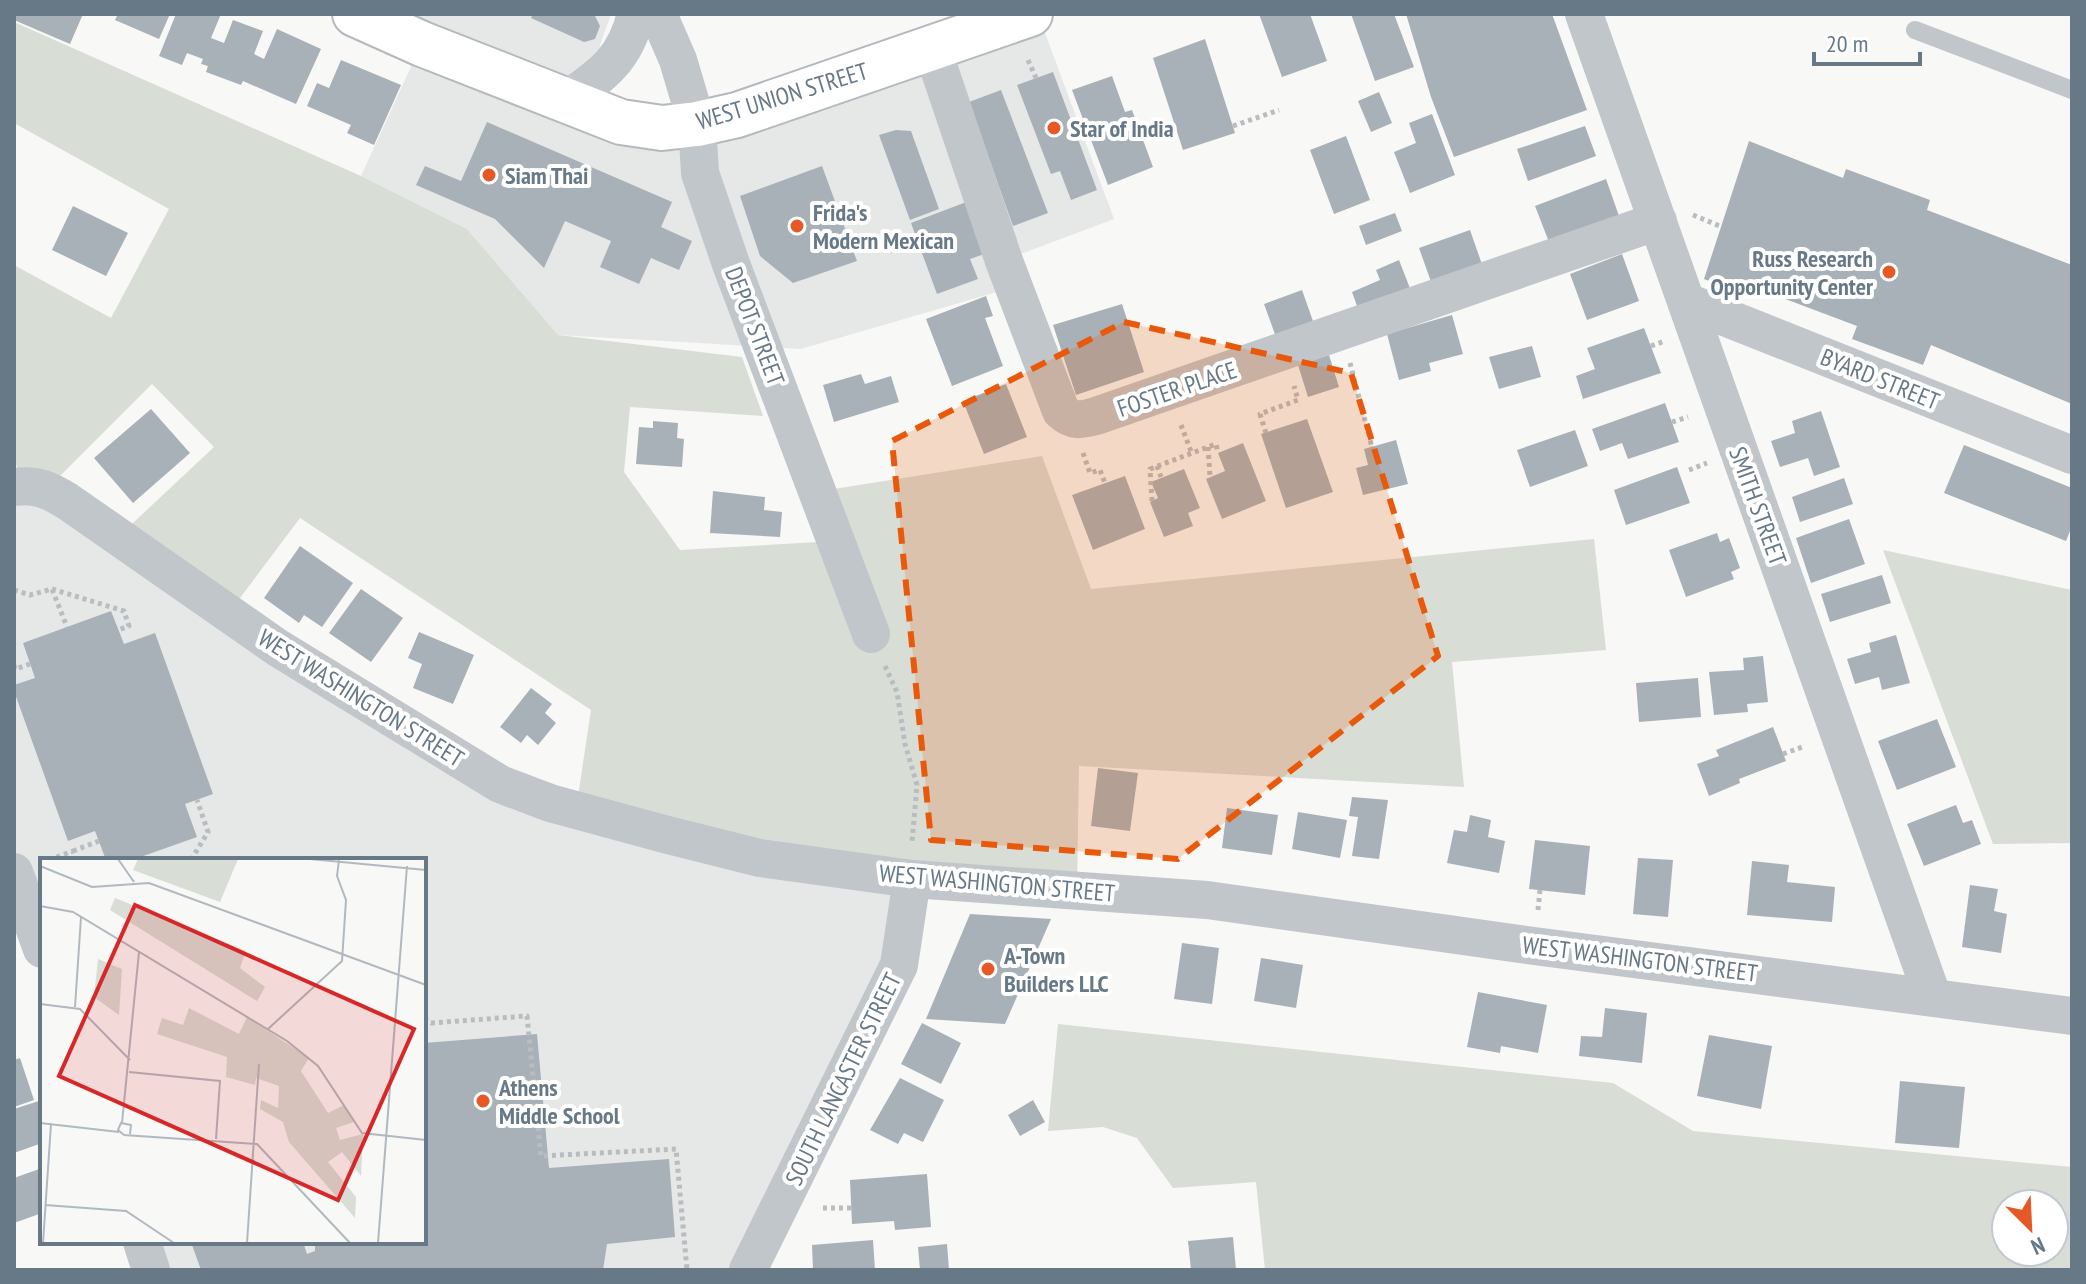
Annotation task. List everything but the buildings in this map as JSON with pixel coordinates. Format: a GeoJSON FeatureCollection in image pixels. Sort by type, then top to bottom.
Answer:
{"type":"FeatureCollection","features":[{"type":"Feature","properties":{"kind":"main road","name":"WEST UNION STREET"},"geometry":{"type":"LineString","coordinates":[[355,14],[565,101],[621,122],[648,127],[697,124],[737,115],[1030,14]]}},
{"type":"Feature","properties":{"kind":"street"},"geometry":{"type":"LineString","coordinates":[[565,101],[601,76],[620,55],[631,35],[636,14]]}},
{"type":"Feature","properties":{"kind":"street","name":"DEPOT STREET"},"geometry":{"type":"LineString","coordinates":[[658,14],[678,60],[697,124],[700,173],[731,264],[871,634]]}},
{"type":"Feature","properties":{"kind":"street","name":"SMITH STREET"},"geometry":{"type":"LineString","coordinates":[[1584,14],[1676,218],[1687,302],[1933,998]]}},
{"type":"Feature","properties":{"kind":"street","name":"FOSTER PLACE"},"geometry":{"type":"LineString","coordinates":[[932,48],[1009,274],[1061,411],[1070,419],[1096,416],[1676,218]]}},
{"type":"Feature","properties":{"kind":"street","name":"BYARD STREET"},"geometry":{"type":"LineString","coordinates":[[1687,302],[2072,455]]}},
{"type":"Feature","properties":{"kind":"street","name":"WEST WASHINGTON STREET"},"geometry":{"type":"LineString","coordinates":[[14,487],[35,485],[67,501],[278,648],[500,784],[550,803],[760,858],[912,864],[1207,900],[2072,1016]]}},
{"type":"Feature","properties":{"kind":"street","name":"SOUTH LANCASTER STREET"},"geometry":{"type":"LineString","coordinates":[[748,1270],[899,965],[912,864]]}},
{"type":"Feature","properties":{"kind":"street"},"geometry":{"type":"LineString","coordinates":[[14,872],[40,944]]}},
{"type":"Feature","properties":{"kind":"street"},"geometry":{"type":"LineString","coordinates":[[143,1244],[151,1270]]}},
{"type":"Feature","properties":{"kind":"lane"},"geometry":{"type":"LineString","coordinates":[[1915,30],[2072,90]]}},
{"type":"Feature","properties":{"kind":"path"},"geometry":{"type":"LineString","coordinates":[[1028,60],[1036,78]]}},
{"type":"Feature","properties":{"kind":"path"},"geometry":{"type":"LineString","coordinates":[[1233,126],[1279,110]]}},
{"type":"Feature","properties":{"kind":"path"},"geometry":{"type":"LineString","coordinates":[[1676,218],[1722,227]]}},
{"type":"Feature","properties":{"kind":"path"},"geometry":{"type":"LineString","coordinates":[[1346,357],[1352,366],[1372,447]]}},
{"type":"Feature","properties":{"kind":"path"},"geometry":{"type":"LineString","coordinates":[[1266,433],[1260,414],[1298,400],[1291,378]]}},
{"type":"Feature","properties":{"kind":"path"},"geometry":{"type":"LineString","coordinates":[[1178,417],[1192,454]]}},
{"type":"Feature","properties":{"kind":"path"},"geometry":{"type":"LineString","coordinates":[[1152,501],[1150,469],[1216,444],[1218,453]]}},
{"type":"Feature","properties":{"kind":"path"},"geometry":{"type":"LineString","coordinates":[[1208,447],[1210,477]]}},
{"type":"Feature","properties":{"kind":"path"},"geometry":{"type":"LineString","coordinates":[[1081,450],[1090,473],[1100,470],[1105,483]]}},
{"type":"Feature","properties":{"kind":"path"},"geometry":{"type":"LineString","coordinates":[[1157,466],[1161,477]]}},
{"type":"Feature","properties":{"kind":"path"},"geometry":{"type":"LineString","coordinates":[[14,591],[30,595],[52,589],[124,611],[129,626],[118,630]]}},
{"type":"Feature","properties":{"kind":"path"},"geometry":{"type":"LineString","coordinates":[[52,589],[67,627]]}},
{"type":"Feature","properties":{"kind":"path"},"geometry":{"type":"LineString","coordinates":[[871,634],[897,692],[905,744],[917,785],[912,864]]}},
{"type":"Feature","properties":{"kind":"path"},"geometry":{"type":"LineString","coordinates":[[14,665],[15,669],[30,664]]}},
{"type":"Feature","properties":{"kind":"path"},"geometry":{"type":"LineString","coordinates":[[192,858],[208,832],[197,800]]}},
{"type":"Feature","properties":{"kind":"path"},"geometry":{"type":"LineString","coordinates":[[54,858],[99,841]]}},
{"type":"Feature","properties":{"kind":"path"},"geometry":{"type":"LineString","coordinates":[[73,851],[75,858]]}},
{"type":"Feature","properties":{"kind":"path"},"geometry":{"type":"LineString","coordinates":[[1539,907],[1540,890]]}},
{"type":"Feature","properties":{"kind":"path"},"geometry":{"type":"LineString","coordinates":[[426,1020],[431,1023],[527,1016],[541,1156],[676,1149],[687,1270]]}},
{"type":"Feature","properties":{"kind":"path"},"geometry":{"type":"LineString","coordinates":[[823,1208],[851,1208]]}},
{"type":"Feature","properties":{"kind":"highlighted area"},"geometry":{"type":"Polygon","coordinates":[[[1124,322],[1351,373],[1438,656],[1178,859],[931,840],[892,441],[1124,322]]]}},
{"type":"Feature","properties":{"kind":"shaded area"},"geometry":{"type":"Polygon","coordinates":[[[369,14],[611,14],[600,45],[588,100],[697,124],[1038,14],[1114,219],[1005,260],[1014,287],[801,349],[558,335],[467,229],[361,176],[420,47],[369,14]]]}},
{"type":"Feature","properties":{"kind":"shaded area"},"geometry":{"type":"Polygon","coordinates":[[[14,22],[361,176],[467,229],[558,335],[742,357],[763,416],[630,407],[624,472],[680,550],[854,540],[834,489],[1042,456],[1091,589],[1594,539],[1606,650],[1452,662],[1464,787],[1079,766],[1077,891],[576,810],[591,710],[300,518],[228,614],[118,537],[214,447],[152,384],[47,489],[24,486],[14,459],[14,265],[111,318],[169,209],[14,123],[14,22]]]}},
{"type":"Feature","properties":{"kind":"shaded area"},"geometry":{"type":"Polygon","coordinates":[[[14,487],[500,784],[912,879],[907,920],[748,1270],[151,1270],[143,1244],[426,1244],[426,858],[40,858],[40,944],[14,876],[14,487]]]}},
{"type":"Feature","properties":{"kind":"shaded area"},"geometry":{"type":"Polygon","coordinates":[[[1883,550],[2072,590],[2072,843],[1993,844],[1883,550]]]}},
{"type":"Feature","properties":{"kind":"shaded area"},"geometry":{"type":"Polygon","coordinates":[[[1058,1024],[1613,1083],[1693,1131],[2072,1167],[2072,1270],[1265,1270],[1256,1182],[1173,1188],[1137,1138],[1103,1127],[1048,1131],[1058,1024]]]}},
{"type":"Feature","properties":{"kind":"place","name":"Star of India"},"geometry":{"type":"Point","coordinates":[1054,128]}},
{"type":"Feature","properties":{"kind":"place","name":"Siam Thai"},"geometry":{"type":"Point","coordinates":[489,175]}},
{"type":"Feature","properties":{"kind":"place","name":"Frida's Modern Mexican"},"geometry":{"type":"Point","coordinates":[797,226]}},
{"type":"Feature","properties":{"kind":"place","name":"Russ Research Opportunity Center"},"geometry":{"type":"Point","coordinates":[1889,272]}},
{"type":"Feature","properties":{"kind":"place","name":"A-Town Builders LLC"},"geometry":{"type":"Point","coordinates":[988,969]}},
{"type":"Feature","properties":{"kind":"place","name":"Athens Middle School"},"geometry":{"type":"Point","coordinates":[483,1101]}}]}
